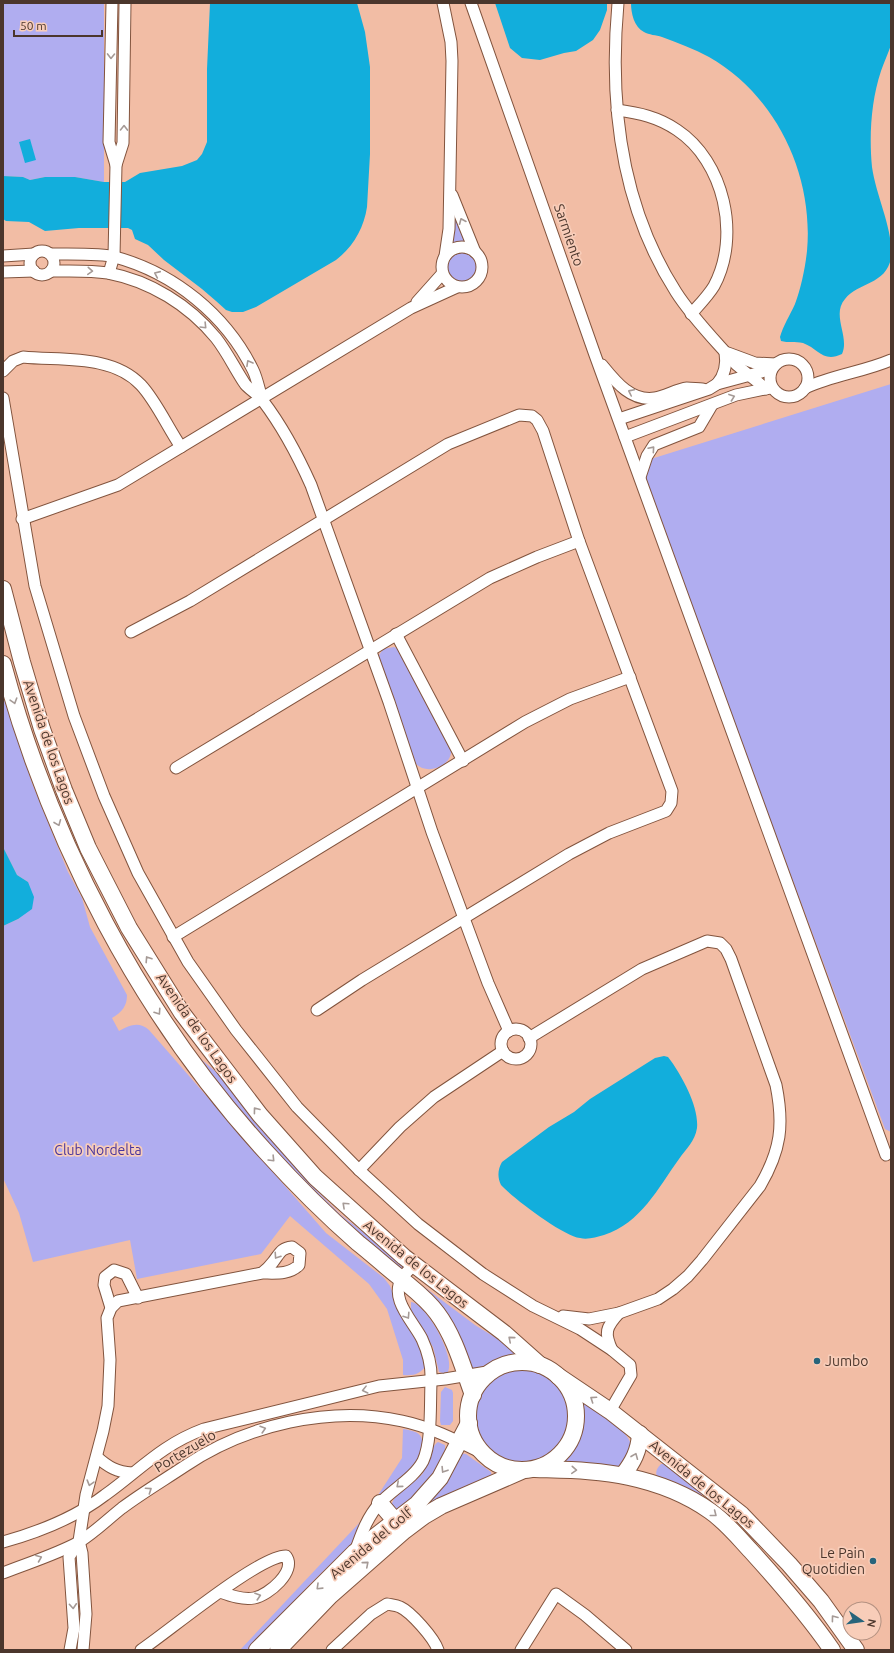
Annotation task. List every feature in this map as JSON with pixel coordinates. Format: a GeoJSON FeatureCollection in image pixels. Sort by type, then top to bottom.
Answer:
{"type":"FeatureCollection","features":[{"type":"Feature","properties":{"kind":"street"},"geometry":{"type":"LineString","coordinates":[[109,273],[114,256],[116,165],[109,142],[112,3]]}},
{"type":"Feature","properties":{"kind":"street"},"geometry":{"type":"LineString","coordinates":[[116,165],[124,143],[125,3]]}},
{"type":"Feature","properties":{"kind":"street"},"geometry":{"type":"LineString","coordinates":[[443,3],[451,42],[452,61],[448,242],[445,256],[441,264],[442,274],[448,283],[457,288]]}},
{"type":"Feature","properties":{"kind":"street","name":"Sarmiento"},"geometry":{"type":"LineString","coordinates":[[471,3],[595,355],[886,1155]]}},
{"type":"Feature","properties":{"kind":"street"},"geometry":{"type":"LineString","coordinates":[[618,3],[615,79],[620,137],[627,175],[639,216],[666,276],[691,314],[737,366],[770,388],[788,397],[800,393],[805,388],[830,377],[854,373],[891,360]]}},
{"type":"Feature","properties":{"kind":"street"},"geometry":{"type":"LineString","coordinates":[[617,110],[641,113],[677,130],[692,143],[706,161],[716,180],[722,198],[725,216],[726,232],[724,254],[714,286],[691,314]]}},
{"type":"Feature","properties":{"kind":"street"},"geometry":{"type":"LineString","coordinates":[[22,519],[118,485],[411,308],[457,288],[470,286],[480,277],[482,263],[475,252],[450,191]]}},
{"type":"Feature","properties":{"kind":"street"},"geometry":{"type":"LineString","coordinates":[[445,256],[454,248],[459,247],[470,248],[475,252]]}},
{"type":"Feature","properties":{"kind":"street"},"geometry":{"type":"LineString","coordinates":[[3,256],[34,254],[40,250],[51,254],[114,256],[171,280],[188,292],[226,327],[254,371],[262,399],[301,465],[323,521],[465,919],[509,1031]]}},
{"type":"Feature","properties":{"kind":"street"},"geometry":{"type":"LineString","coordinates":[[34,254],[30,264],[34,271]]}},
{"type":"Feature","properties":{"kind":"street"},"geometry":{"type":"LineString","coordinates":[[51,254],[54,261],[51,271]]}},
{"type":"Feature","properties":{"kind":"street"},"geometry":{"type":"LineString","coordinates":[[3,272],[34,271],[44,275],[51,271],[76,270],[109,273],[150,287],[172,298],[196,318],[216,338],[247,386],[262,399]]}},
{"type":"Feature","properties":{"kind":"street"},"geometry":{"type":"LineString","coordinates":[[411,308],[436,283],[442,274]]}},
{"type":"Feature","properties":{"kind":"street"},"geometry":{"type":"LineString","coordinates":[[595,355],[621,387],[630,393],[642,397],[653,398],[686,388],[713,387],[723,377],[727,361],[726,352]]}},
{"type":"Feature","properties":{"kind":"street"},"geometry":{"type":"LineString","coordinates":[[726,352],[755,363],[774,367]]}},
{"type":"Feature","properties":{"kind":"street"},"geometry":{"type":"LineString","coordinates":[[3,371],[13,361],[23,357],[96,363],[122,371],[134,379],[144,389],[181,447]]}},
{"type":"Feature","properties":{"kind":"street"},"geometry":{"type":"LineString","coordinates":[[619,420],[774,367],[787,359],[798,361],[806,369],[830,377]]}},
{"type":"Feature","properties":{"kind":"street"},"geometry":{"type":"LineString","coordinates":[[770,388],[774,367]]}},
{"type":"Feature","properties":{"kind":"street"},"geometry":{"type":"LineString","coordinates":[[805,388],[807,382],[806,369]]}},
{"type":"Feature","properties":{"kind":"street"},"geometry":{"type":"LineString","coordinates":[[626,437],[736,395],[770,388]]}},
{"type":"Feature","properties":{"kind":"street"},"geometry":{"type":"LineString","coordinates":[[3,398],[34,586],[74,716],[104,796],[138,873],[173,937],[188,962],[262,1064],[297,1107],[359,1170],[418,1224],[483,1274],[532,1306],[580,1329],[626,1361],[632,1370],[631,1376],[610,1412]]}},
{"type":"Feature","properties":{"kind":"street"},"geometry":{"type":"LineString","coordinates":[[640,477],[647,456],[654,445],[699,427],[712,405]]}},
{"type":"Feature","properties":{"kind":"street"},"geometry":{"type":"LineString","coordinates":[[131,632],[190,601],[448,444],[519,415],[532,416],[537,420],[543,431],[579,541],[672,791],[671,803],[662,813],[592,841],[362,980],[317,1010]]}},
{"type":"Feature","properties":{"kind":"street"},"geometry":{"type":"LineString","coordinates":[[176,768],[490,578],[536,557],[579,541]]}},
{"type":"Feature","properties":{"kind":"street","name":"Avenida de los Lagos"},"geometry":{"type":"LineString","coordinates":[[3,589],[22,662],[42,729],[64,790],[88,848],[128,928],[182,1013],[282,1142],[315,1177],[414,1265],[504,1333],[540,1365]]}},
{"type":"Feature","properties":{"kind":"street"},"geometry":{"type":"LineString","coordinates":[[396,634],[463,761]]}},
{"type":"Feature","properties":{"kind":"street","name":"Avenida de los Lagos"},"geometry":{"type":"LineString","coordinates":[[3,664],[30,751],[64,838],[100,913],[123,956],[151,1000],[184,1050],[265,1151],[344,1230],[401,1279],[425,1297],[439,1315],[450,1336],[473,1395]]}},
{"type":"Feature","properties":{"kind":"street"},"geometry":{"type":"LineString","coordinates":[[173,937],[546,710],[570,699],[630,677]]}},
{"type":"Feature","properties":{"kind":"street"},"geometry":{"type":"LineString","coordinates":[[529,1038],[642,970],[708,941],[720,943],[726,949],[731,959],[776,1085],[782,1121],[775,1157],[760,1186],[688,1276],[658,1299],[619,1313],[589,1319],[546,1312]]}},
{"type":"Feature","properties":{"kind":"street"},"geometry":{"type":"LineString","coordinates":[[509,1031],[522,1031],[529,1038],[530,1048],[525,1056],[520,1058],[510,1058],[503,1051],[502,1038],[509,1031]]}},
{"type":"Feature","properties":{"kind":"street"},"geometry":{"type":"LineString","coordinates":[[359,1170],[400,1127],[434,1097],[503,1051]]}},
{"type":"Feature","properties":{"kind":"street"},"geometry":{"type":"LineString","coordinates":[[355,1552],[367,1523],[380,1503],[415,1471],[422,1462],[426,1452],[429,1429],[431,1380],[427,1352],[422,1338],[400,1302],[399,1292],[401,1279],[414,1265]]}},
{"type":"Feature","properties":{"kind":"street"},"geometry":{"type":"LineString","coordinates":[[111,1308],[104,1285],[105,1277],[114,1270],[126,1274],[138,1298]]}},
{"type":"Feature","properties":{"kind":"street"},"geometry":{"type":"LineString","coordinates":[[70,1650],[80,1628],[84,1586],[82,1553],[79,1542],[83,1510],[97,1457],[108,1406],[110,1360],[107,1318],[111,1308],[118,1301],[262,1273]]}},
{"type":"Feature","properties":{"kind":"street"},"geometry":{"type":"LineString","coordinates":[[612,1350],[607,1338],[607,1331],[611,1322],[619,1313]]}},
{"type":"Feature","properties":{"kind":"street"},"geometry":{"type":"LineString","coordinates":[[524,1362],[540,1365],[558,1376],[567,1386],[573,1397],[576,1410],[576,1423],[572,1435],[566,1447],[558,1456],[547,1464],[530,1469],[502,1466],[484,1454],[476,1445],[469,1423],[469,1409],[473,1395],[481,1381],[493,1371],[513,1363],[524,1362]]}},
{"type":"Feature","properties":{"kind":"street","name":"Portezuelo"},"geometry":{"type":"LineString","coordinates":[[3,1542],[35,1532],[83,1510],[105,1495],[159,1452],[188,1435],[204,1429],[379,1386],[493,1371]]}},
{"type":"Feature","properties":{"kind":"street","name":"Avenida de los Lagos"},"geometry":{"type":"LineString","coordinates":[[558,1376],[640,1434],[741,1514],[758,1530],[821,1601],[856,1650]]}},
{"type":"Feature","properties":{"kind":"street","name":"Portezuelo"},"geometry":{"type":"LineString","coordinates":[[3,1573],[79,1542],[123,1507],[202,1455],[251,1433],[278,1425],[330,1417],[357,1416],[403,1421],[429,1429],[484,1454]]}},
{"type":"Feature","properties":{"kind":"street","name":"Avenida del Golf"},"geometry":{"type":"LineString","coordinates":[[278,1650],[400,1526],[432,1488],[449,1463],[469,1423]]}},
{"type":"Feature","properties":{"kind":"street"},"geometry":{"type":"LineString","coordinates":[[623,1475],[633,1462],[640,1434]]}},
{"type":"Feature","properties":{"kind":"street"},"geometry":{"type":"LineString","coordinates":[[97,1457],[108,1467],[117,1471],[132,1473]]}},
{"type":"Feature","properties":{"kind":"street","name":"Avenida de los Lagos"},"geometry":{"type":"LineString","coordinates":[[530,1469],[574,1470],[623,1475],[681,1494],[711,1511],[728,1525],[775,1576],[803,1610],[832,1650]]}},
{"type":"Feature","properties":{"kind":"street","name":"Avenida del Golf"},"geometry":{"type":"LineString","coordinates":[[257,1650],[294,1611],[355,1552],[400,1526],[441,1506],[530,1469]]}},
{"type":"Feature","properties":{"kind":"street"},"geometry":{"type":"LineString","coordinates":[[380,1503],[400,1526]]}},
{"type":"Feature","properties":{"kind":"street"},"geometry":{"type":"LineString","coordinates":[[79,1542],[69,1558],[72,1587],[83,1650]]}},
{"type":"Feature","properties":{"kind":"street"},"geometry":{"type":"LineString","coordinates":[[141,1650],[220,1592],[263,1563],[279,1556],[286,1556],[289,1560],[289,1567],[279,1581],[264,1594],[254,1598],[242,1598],[220,1592]]}},
{"type":"Feature","properties":{"kind":"street"},"geometry":{"type":"LineString","coordinates":[[72,1587],[84,1586]]}},
{"type":"Feature","properties":{"kind":"street"},"geometry":{"type":"LineString","coordinates":[[521,1650],[556,1594],[585,1615],[626,1650]]}},
{"type":"Feature","properties":{"kind":"street"},"geometry":{"type":"LineString","coordinates":[[332,1650],[371,1614],[387,1604],[401,1607],[408,1613],[435,1643],[438,1650]]}},
{"type":"Feature","properties":{"kind":"green space"},"geometry":{"type":"Polygon","coordinates":[[[3,3],[104,3],[104,182],[75,177],[45,177],[30,180],[23,177],[3,176],[3,3]]]}},
{"type":"Feature","properties":{"kind":"green space"},"geometry":{"type":"Polygon","coordinates":[[[457,219],[466,243],[452,246],[454,220],[457,219]]]}},
{"type":"Feature","properties":{"kind":"green space"},"geometry":{"type":"Polygon","coordinates":[[[462,252],[473,256],[477,267],[473,278],[462,282],[451,278],[447,267],[451,256],[462,252]]]}},
{"type":"Feature","properties":{"kind":"green space"},"geometry":{"type":"Polygon","coordinates":[[[891,384],[891,1132],[885,1129],[638,463],[891,384]]]}},
{"type":"Feature","properties":{"kind":"green space"},"geometry":{"type":"Polygon","coordinates":[[[394,647],[398,649],[451,751],[448,761],[433,769],[427,769],[416,764],[378,657],[383,649],[394,647]]]}},
{"type":"Feature","properties":{"kind":"green space","name":"Club Nordelta"},"geometry":{"type":"Polygon","coordinates":[[[3,696],[32,783],[68,872],[82,898],[90,927],[127,995],[123,1008],[112,1018],[119,1031],[134,1025],[145,1027],[149,1030],[326,1233],[384,1278],[390,1286],[399,1309],[416,1333],[427,1364],[420,1372],[414,1375],[403,1375],[403,1360],[387,1309],[369,1284],[290,1216],[261,1254],[137,1279],[130,1240],[33,1262],[19,1213],[3,1178],[3,926],[18,919],[28,882],[17,875],[3,847],[3,696]]]}},
{"type":"Feature","properties":{"kind":"green space"},"geometry":{"type":"Polygon","coordinates":[[[196,1055],[215,1071],[309,1183],[341,1215],[403,1263],[405,1267],[402,1272],[338,1220],[268,1149],[196,1055]]]}},
{"type":"Feature","properties":{"kind":"green space"},"geometry":{"type":"Polygon","coordinates":[[[423,1286],[475,1325],[514,1349],[516,1352],[514,1355],[469,1371],[422,1287],[423,1286]]]}},
{"type":"Feature","properties":{"kind":"green space"},"geometry":{"type":"Polygon","coordinates":[[[411,1302],[418,1305],[425,1312],[438,1332],[448,1355],[448,1372],[439,1372],[433,1347],[411,1312],[411,1302]]]}},
{"type":"Feature","properties":{"kind":"green space"},"geometry":{"type":"Polygon","coordinates":[[[522,1369],[540,1372],[555,1383],[566,1398],[569,1416],[566,1434],[555,1449],[540,1460],[522,1463],[504,1460],[489,1449],[478,1434],[475,1416],[478,1398],[489,1383],[504,1372],[522,1369]]]}},
{"type":"Feature","properties":{"kind":"green space"},"geometry":{"type":"Polygon","coordinates":[[[445,1387],[452,1390],[453,1393],[453,1421],[450,1425],[441,1425],[440,1421],[441,1392],[445,1387]]]}},
{"type":"Feature","properties":{"kind":"green space"},"geometry":{"type":"Polygon","coordinates":[[[584,1402],[612,1422],[629,1439],[632,1447],[624,1463],[619,1467],[563,1463],[577,1438],[580,1406],[581,1403],[584,1402]]]}},
{"type":"Feature","properties":{"kind":"green space"},"geometry":{"type":"Polygon","coordinates":[[[403,1429],[415,1432],[420,1436],[423,1443],[423,1455],[353,1542],[310,1584],[249,1650],[240,1650],[362,1520],[402,1458],[403,1429]]]}},
{"type":"Feature","properties":{"kind":"green space"},"geometry":{"type":"Polygon","coordinates":[[[438,1442],[445,1445],[441,1463],[435,1472],[421,1490],[399,1512],[391,1507],[396,1497],[423,1473],[431,1452],[435,1444],[438,1442]]]}},
{"type":"Feature","properties":{"kind":"green space"},"geometry":{"type":"Polygon","coordinates":[[[460,1453],[466,1454],[491,1472],[492,1476],[422,1509],[460,1453]]]}},
{"type":"Feature","properties":{"kind":"green space"},"geometry":{"type":"Polygon","coordinates":[[[661,1464],[666,1464],[702,1493],[701,1499],[659,1481],[656,1472],[661,1464]]]}},
{"type":"Feature","properties":{"kind":"water"},"geometry":{"type":"Polygon","coordinates":[[[210,3],[357,3],[365,32],[370,67],[370,154],[367,207],[366,215],[357,236],[348,249],[336,260],[256,307],[243,312],[232,312],[226,310],[202,289],[164,260],[148,245],[135,239],[132,230],[128,228],[79,228],[45,231],[29,222],[6,221],[3,219],[3,176],[23,177],[30,180],[45,177],[75,177],[104,182],[125,182],[140,173],[182,166],[197,160],[202,154],[207,142],[207,69],[210,3]]]}},
{"type":"Feature","properties":{"kind":"water"},"geometry":{"type":"Polygon","coordinates":[[[495,3],[607,3],[607,10],[600,30],[593,40],[576,51],[540,60],[522,58],[510,48],[495,3]]]}},
{"type":"Feature","properties":{"kind":"water"},"geometry":{"type":"Polygon","coordinates":[[[631,3],[891,3],[892,40],[875,94],[871,143],[872,167],[890,236],[891,258],[884,273],[851,293],[841,305],[840,319],[844,340],[842,354],[830,357],[821,354],[803,343],[781,341],[781,333],[799,292],[807,251],[808,222],[804,194],[797,166],[786,140],[771,115],[754,93],[733,73],[709,57],[698,51],[662,37],[648,34],[641,30],[635,23],[631,3]]]}},
{"type":"Feature","properties":{"kind":"water"},"geometry":{"type":"Polygon","coordinates":[[[30,139],[36,160],[25,163],[19,142],[30,139]]]}},
{"type":"Feature","properties":{"kind":"water"},"geometry":{"type":"Polygon","coordinates":[[[3,847],[17,875],[28,882],[34,897],[32,909],[18,919],[3,926],[3,847]]]}},
{"type":"Feature","properties":{"kind":"water"},"geometry":{"type":"Polygon","coordinates":[[[664,1056],[668,1057],[671,1061],[693,1102],[697,1120],[696,1133],[656,1193],[628,1222],[604,1235],[583,1239],[572,1236],[551,1224],[527,1207],[501,1185],[498,1173],[502,1162],[549,1127],[574,1112],[590,1099],[655,1058],[664,1056]]]}},
{"type":"Feature","properties":{"kind":"place","name":"Jumbo"},"geometry":{"type":"Point","coordinates":[817,1361]}},
{"type":"Feature","properties":{"kind":"place","name":"Le Pain Quotidien"},"geometry":{"type":"Point","coordinates":[873,1561]}}]}
